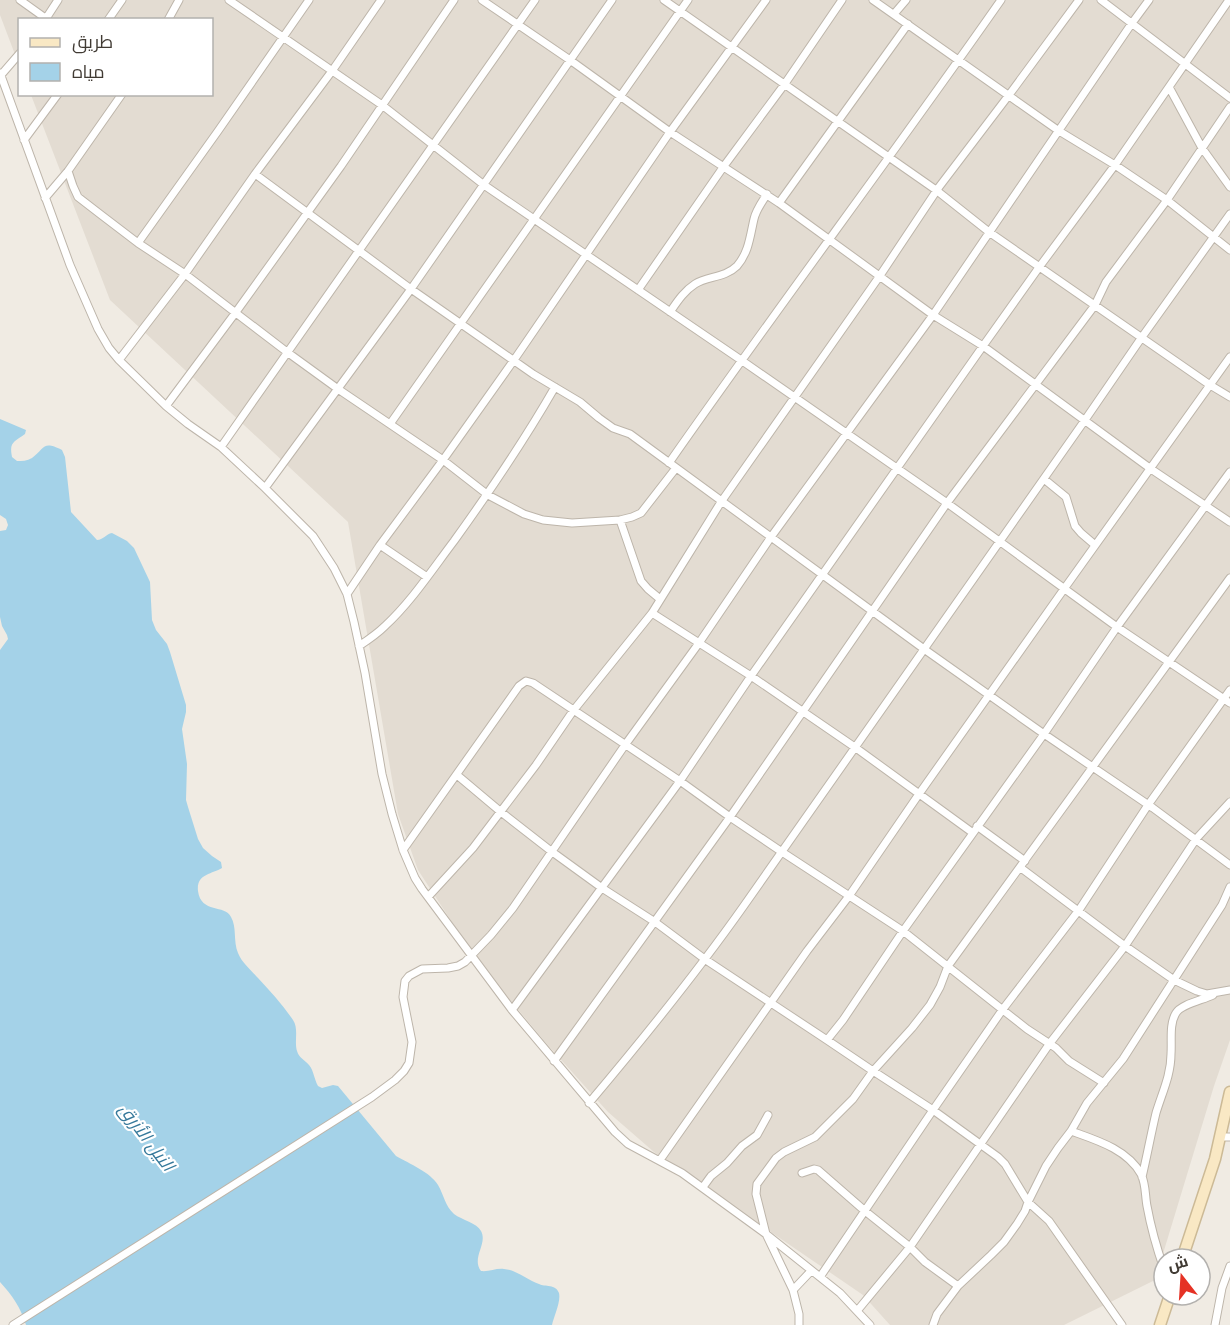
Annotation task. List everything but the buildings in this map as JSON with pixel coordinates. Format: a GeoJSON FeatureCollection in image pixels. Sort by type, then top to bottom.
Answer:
{"type":"FeatureCollection","features":[{"type":"Feature","properties":{"kind":"main road"},"geometry":{"type":"LineString","coordinates":[[1186,1247],[1226,1137],[1230,1092]]}},
{"type":"Feature","properties":{"kind":"main road"},"geometry":{"type":"LineString","coordinates":[[1160,1325],[1166,1307]]}},
{"type":"Feature","properties":{"kind":"street"},"geometry":{"type":"LineString","coordinates":[[20,0],[45,18]]}},
{"type":"Feature","properties":{"kind":"street"},"geometry":{"type":"LineString","coordinates":[[47,18],[58,0]]}},
{"type":"Feature","properties":{"kind":"street"},"geometry":{"type":"LineString","coordinates":[[109,18],[122,0]]}},
{"type":"Feature","properties":{"kind":"street"},"geometry":{"type":"LineString","coordinates":[[169,18],[179,0]]}},
{"type":"Feature","properties":{"kind":"street"},"geometry":{"type":"LineString","coordinates":[[229,0],[240,3],[283,37],[382,105],[484,185],[947,503],[1117,627],[1227,701]]}},
{"type":"Feature","properties":{"kind":"street"},"geometry":{"type":"LineString","coordinates":[[138,243],[309,0]]}},
{"type":"Feature","properties":{"kind":"street"},"geometry":{"type":"LineString","coordinates":[[119,360],[185,274],[381,0]]}},
{"type":"Feature","properties":{"kind":"street"},"geometry":{"type":"LineString","coordinates":[[166,406],[308,213],[454,0]]}},
{"type":"Feature","properties":{"kind":"street"},"geometry":{"type":"LineString","coordinates":[[482,0],[670,132],[779,202],[879,277],[933,315],[983,346],[1151,469],[1230,522]]}},
{"type":"Feature","properties":{"kind":"street"},"geometry":{"type":"LineString","coordinates":[[221,447],[535,0]]}},
{"type":"Feature","properties":{"kind":"street"},"geometry":{"type":"LineString","coordinates":[[265,488],[411,289],[612,0]]}},
{"type":"Feature","properties":{"kind":"street"},"geometry":{"type":"LineString","coordinates":[[664,0],[936,190],[989,232],[1230,397]]}},
{"type":"Feature","properties":{"kind":"street"},"geometry":{"type":"LineString","coordinates":[[390,424],[688,0]]}},
{"type":"Feature","properties":{"kind":"street"},"geometry":{"type":"LineString","coordinates":[[347,594],[514,360],[670,132],[766,0]]}},
{"type":"Feature","properties":{"kind":"street"},"geometry":{"type":"LineString","coordinates":[[638,290],[842,0]]}},
{"type":"Feature","properties":{"kind":"street"},"geometry":{"type":"LineString","coordinates":[[873,0],[1059,131],[1167,200],[1230,250]]}},
{"type":"Feature","properties":{"kind":"street"},"geometry":{"type":"LineString","coordinates":[[894,14],[906,0]]}},
{"type":"Feature","properties":{"kind":"street"},"geometry":{"type":"LineString","coordinates":[[68,171],[78,196],[138,243],[185,274],[287,352],[443,460],[488,495],[524,514],[543,520],[572,523],[632,518],[641,513],[741,360],[1001,0]]}},
{"type":"Feature","properties":{"kind":"street"},"geometry":{"type":"LineString","coordinates":[[428,897],[473,848],[536,765],[573,711],[651,613],[721,502],[879,277],[936,190],[1079,0]]}},
{"type":"Feature","properties":{"kind":"street"},"geometry":{"type":"LineString","coordinates":[[1101,0],[1230,98]]}},
{"type":"Feature","properties":{"kind":"street"},"geometry":{"type":"LineString","coordinates":[[16,1323],[372,1097],[404,1071],[409,1063],[412,1042],[403,997],[405,981],[422,969],[448,968],[465,962],[513,908],[771,537],[933,315],[1131,23],[1149,0]]}},
{"type":"Feature","properties":{"kind":"street"},"geometry":{"type":"LineString","coordinates":[[512,1010],[680,781],[751,676],[983,346],[1115,165],[1229,0]]}},
{"type":"Feature","properties":{"kind":"street"},"geometry":{"type":"LineString","coordinates":[[779,202],[908,24]]}},
{"type":"Feature","properties":{"kind":"street"},"geometry":{"type":"LineString","coordinates":[[18,55],[0,74],[70,265],[98,329],[109,348],[166,406],[221,447],[313,536],[334,568],[347,594],[359,646],[382,774],[403,850],[415,878],[512,1010],[615,1132],[628,1144],[660,1160],[703,1187],[766,1234],[840,1293],[870,1325]]}},
{"type":"Feature","properties":{"kind":"street"},"geometry":{"type":"LineString","coordinates":[[1169,87],[1202,147],[1230,188]]}},
{"type":"Feature","properties":{"kind":"street"},"geometry":{"type":"LineString","coordinates":[[24,140],[57,96]]}},
{"type":"Feature","properties":{"kind":"street"},"geometry":{"type":"LineString","coordinates":[[45,198],[68,171],[121,96]]}},
{"type":"Feature","properties":{"kind":"street"},"geometry":{"type":"LineString","coordinates":[[554,1061],[730,818],[947,503],[1095,305],[1106,282],[1167,200],[1230,107]]}},
{"type":"Feature","properties":{"kind":"street"},"geometry":{"type":"LineString","coordinates":[[255,174],[460,323],[580,402],[614,428],[630,434],[924,649],[1230,865]]}},
{"type":"Feature","properties":{"kind":"street"},"geometry":{"type":"LineString","coordinates":[[670,312],[685,292],[696,283],[723,275],[734,269],[740,262],[749,245],[754,217],[767,194]]}},
{"type":"Feature","properties":{"kind":"street"},"geometry":{"type":"LineString","coordinates":[[589,1103],[705,960],[1230,214]]}},
{"type":"Feature","properties":{"kind":"street"},"geometry":{"type":"LineString","coordinates":[[660,1160],[1230,357]]}},
{"type":"Feature","properties":{"kind":"street"},"geometry":{"type":"LineString","coordinates":[[359,646],[384,627],[427,577],[488,495],[555,387]]}},
{"type":"Feature","properties":{"kind":"street"},"geometry":{"type":"LineString","coordinates":[[827,1040],[1117,627],[1230,472]]}},
{"type":"Feature","properties":{"kind":"street"},"geometry":{"type":"LineString","coordinates":[[1044,479],[1066,497],[1076,526],[1095,545]]}},
{"type":"Feature","properties":{"kind":"street"},"geometry":{"type":"LineString","coordinates":[[620,520],[641,581],[648,590],[660,598]]}},
{"type":"Feature","properties":{"kind":"street"},"geometry":{"type":"LineString","coordinates":[[380,545],[427,577]]}},
{"type":"Feature","properties":{"kind":"street"},"geometry":{"type":"LineString","coordinates":[[799,1325],[799,1314],[793,1290],[766,1234],[756,1194],[757,1184],[780,1154],[815,1137],[853,1099],[873,1071],[930,1005],[948,966],[1230,578]]}},
{"type":"Feature","properties":{"kind":"street"},"geometry":{"type":"LineString","coordinates":[[651,613],[751,676],[919,794],[1025,861]]}},
{"type":"Feature","properties":{"kind":"street"},"geometry":{"type":"LineString","coordinates":[[403,850],[519,686],[526,681],[533,683],[680,781],[730,818],[903,931],[1027,1029],[1104,1083]]}},
{"type":"Feature","properties":{"kind":"street"},"geometry":{"type":"LineString","coordinates":[[820,1277],[1003,1009],[1079,910],[1148,805],[1227,701],[1230,690]]}},
{"type":"Feature","properties":{"kind":"street"},"geometry":{"type":"LineString","coordinates":[[456,775],[551,851],[602,888],[655,922],[705,960],[981,1144],[1005,1164],[1028,1202],[1049,1221],[1122,1325]]}},
{"type":"Feature","properties":{"kind":"street"},"geometry":{"type":"LineString","coordinates":[[857,1311],[910,1247],[1050,1043],[1125,946],[1196,839],[1230,802]]}},
{"type":"Feature","properties":{"kind":"street"},"geometry":{"type":"LineString","coordinates":[[1021,868],[1174,980],[1207,994],[1230,990]]}},
{"type":"Feature","properties":{"kind":"street"},"geometry":{"type":"LineString","coordinates":[[933,1325],[937,1314],[958,1286],[1004,1242],[1025,1211],[1046,1166],[1071,1131],[1087,1103],[1123,1059],[1222,905],[1230,886]]}},
{"type":"Feature","properties":{"kind":"street"},"geometry":{"type":"LineString","coordinates":[[1157,1247],[1150,1222],[1142,1177],[1156,1113],[1170,1067],[1174,1017],[1182,1006],[1218,993]]}},
{"type":"Feature","properties":{"kind":"street"},"geometry":{"type":"LineString","coordinates":[[703,1187],[742,1146],[757,1135],[768,1115]]}},
{"type":"Feature","properties":{"kind":"street"},"geometry":{"type":"LineString","coordinates":[[1071,1131],[1112,1147],[1133,1165],[1142,1177]]}},
{"type":"Feature","properties":{"kind":"street"},"geometry":{"type":"LineString","coordinates":[[802,1173],[818,1170],[925,1262],[958,1286]]}},
{"type":"Feature","properties":{"kind":"street"},"geometry":{"type":"LineString","coordinates":[[1215,1325],[1222,1288],[1230,1266]]}},
{"type":"Feature","properties":{"kind":"street"},"geometry":{"type":"LineString","coordinates":[[793,1290],[812,1271]]}},
{"type":"Feature","properties":{"kind":"shaded area"},"geometry":{"type":"Polygon","coordinates":[[[0,0],[1230,0],[1230,1040],[1165,1247],[1152,1247],[1152,1281],[1064,1325],[890,1325],[863,1295],[654,1152],[608,1112],[546,1043],[476,959],[418,870],[398,814],[348,522],[110,300],[31,96],[213,96],[213,18],[18,18],[18,62],[0,15],[0,0]]]}},
{"type":"Feature","properties":{"kind":"water","name":"النيل الأزرق"},"geometry":{"type":"Polygon","coordinates":[[[0,419],[26,430],[25,434],[12,445],[12,457],[17,461],[30,459],[47,446],[62,450],[65,457],[71,512],[97,540],[112,533],[127,541],[134,548],[150,582],[152,620],[156,630],[167,644],[186,705],[182,729],[187,764],[186,800],[198,839],[203,848],[221,862],[222,868],[202,878],[198,885],[200,898],[208,906],[224,911],[231,917],[240,957],[293,1020],[296,1027],[297,1051],[311,1067],[318,1086],[322,1088],[338,1086],[396,1156],[430,1176],[438,1185],[451,1211],[479,1228],[483,1236],[478,1256],[478,1266],[481,1271],[509,1270],[558,1290],[559,1301],[552,1325],[26,1325],[16,1302],[0,1282],[0,650],[8,639],[0,617],[0,531],[6,530],[8,525],[6,519],[0,515],[0,419]]]}}]}
